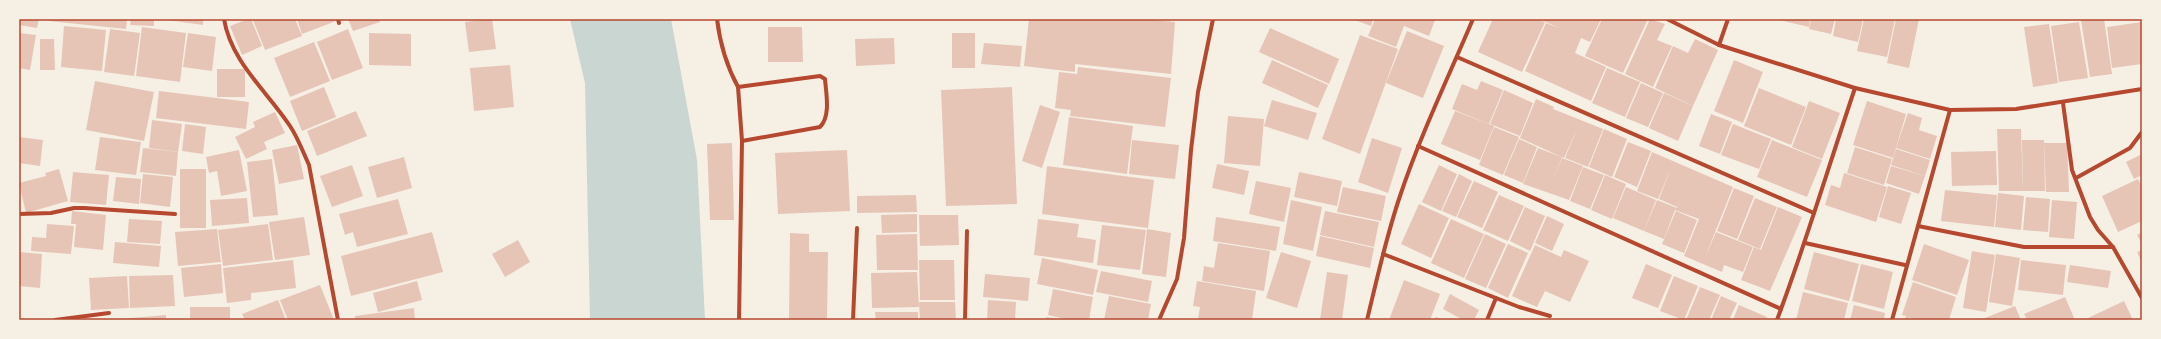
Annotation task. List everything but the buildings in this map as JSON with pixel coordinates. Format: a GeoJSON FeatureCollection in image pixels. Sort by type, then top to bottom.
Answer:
{"type":"FeatureCollection","features":[{"type":"Feature","properties":{"kind":"street"},"geometry":{"type":"LineString","coordinates":[[224,19],[235,51],[290,126],[309,165],[338,320]]}},
{"type":"Feature","properties":{"kind":"street"},"geometry":{"type":"LineString","coordinates":[[717,19],[721,48],[730,72],[738,87],[742,141],[739,320]]}},
{"type":"Feature","properties":{"kind":"street"},"geometry":{"type":"LineString","coordinates":[[1159,320],[1177,279],[1181,258],[1198,92],[1213,19]]}},
{"type":"Feature","properties":{"kind":"street"},"geometry":{"type":"LineString","coordinates":[[1367,320],[1383,254],[1400,197],[1418,146],[1473,19]]}},
{"type":"Feature","properties":{"kind":"street"},"geometry":{"type":"LineString","coordinates":[[1666,19],[1719,45],[1855,88],[1950,110],[2016,109],[2063,103],[2142,89]]}},
{"type":"Feature","properties":{"kind":"street"},"geometry":{"type":"LineString","coordinates":[[1719,45],[1728,19]]}},
{"type":"Feature","properties":{"kind":"street"},"geometry":{"type":"LineString","coordinates":[[1457,57],[1814,213]]}},
{"type":"Feature","properties":{"kind":"street"},"geometry":{"type":"LineString","coordinates":[[738,87],[820,76],[825,78],[826,115],[825,122],[820,127],[742,141]]}},
{"type":"Feature","properties":{"kind":"street"},"geometry":{"type":"LineString","coordinates":[[1777,320],[1805,242],[1819,193],[1855,88]]}},
{"type":"Feature","properties":{"kind":"street"},"geometry":{"type":"LineString","coordinates":[[2063,103],[2072,170],[2090,217],[2098,230],[2113,247],[2142,298]]}},
{"type":"Feature","properties":{"kind":"street"},"geometry":{"type":"LineString","coordinates":[[1892,320],[1905,265],[1918,226],[1950,110]]}},
{"type":"Feature","properties":{"kind":"street"},"geometry":{"type":"LineString","coordinates":[[2076,178],[2130,148],[2142,132]]}},
{"type":"Feature","properties":{"kind":"street"},"geometry":{"type":"LineString","coordinates":[[1418,146],[1781,309]]}},
{"type":"Feature","properties":{"kind":"street"},"geometry":{"type":"LineString","coordinates":[[19,214],[51,213],[74,208],[175,214]]}},
{"type":"Feature","properties":{"kind":"street"},"geometry":{"type":"LineString","coordinates":[[1918,226],[2024,247],[2113,247]]}},
{"type":"Feature","properties":{"kind":"street"},"geometry":{"type":"LineString","coordinates":[[853,320],[857,228]]}},
{"type":"Feature","properties":{"kind":"street"},"geometry":{"type":"LineString","coordinates":[[966,320],[967,231]]}},
{"type":"Feature","properties":{"kind":"street"},"geometry":{"type":"LineString","coordinates":[[1805,242],[1905,265]]}},
{"type":"Feature","properties":{"kind":"street"},"geometry":{"type":"LineString","coordinates":[[1383,254],[1519,307],[1550,316]]}},
{"type":"Feature","properties":{"kind":"street"},"geometry":{"type":"LineString","coordinates":[[1486,320],[1496,298]]}},
{"type":"Feature","properties":{"kind":"street"},"geometry":{"type":"LineString","coordinates":[[55,320],[109,313]]}},
{"type":"Feature","properties":{"kind":"shaded area"},"geometry":{"type":"Polygon","coordinates":[[[570,19],[671,19],[697,160],[705,320],[590,320],[585,83],[570,19]]]}}]}
